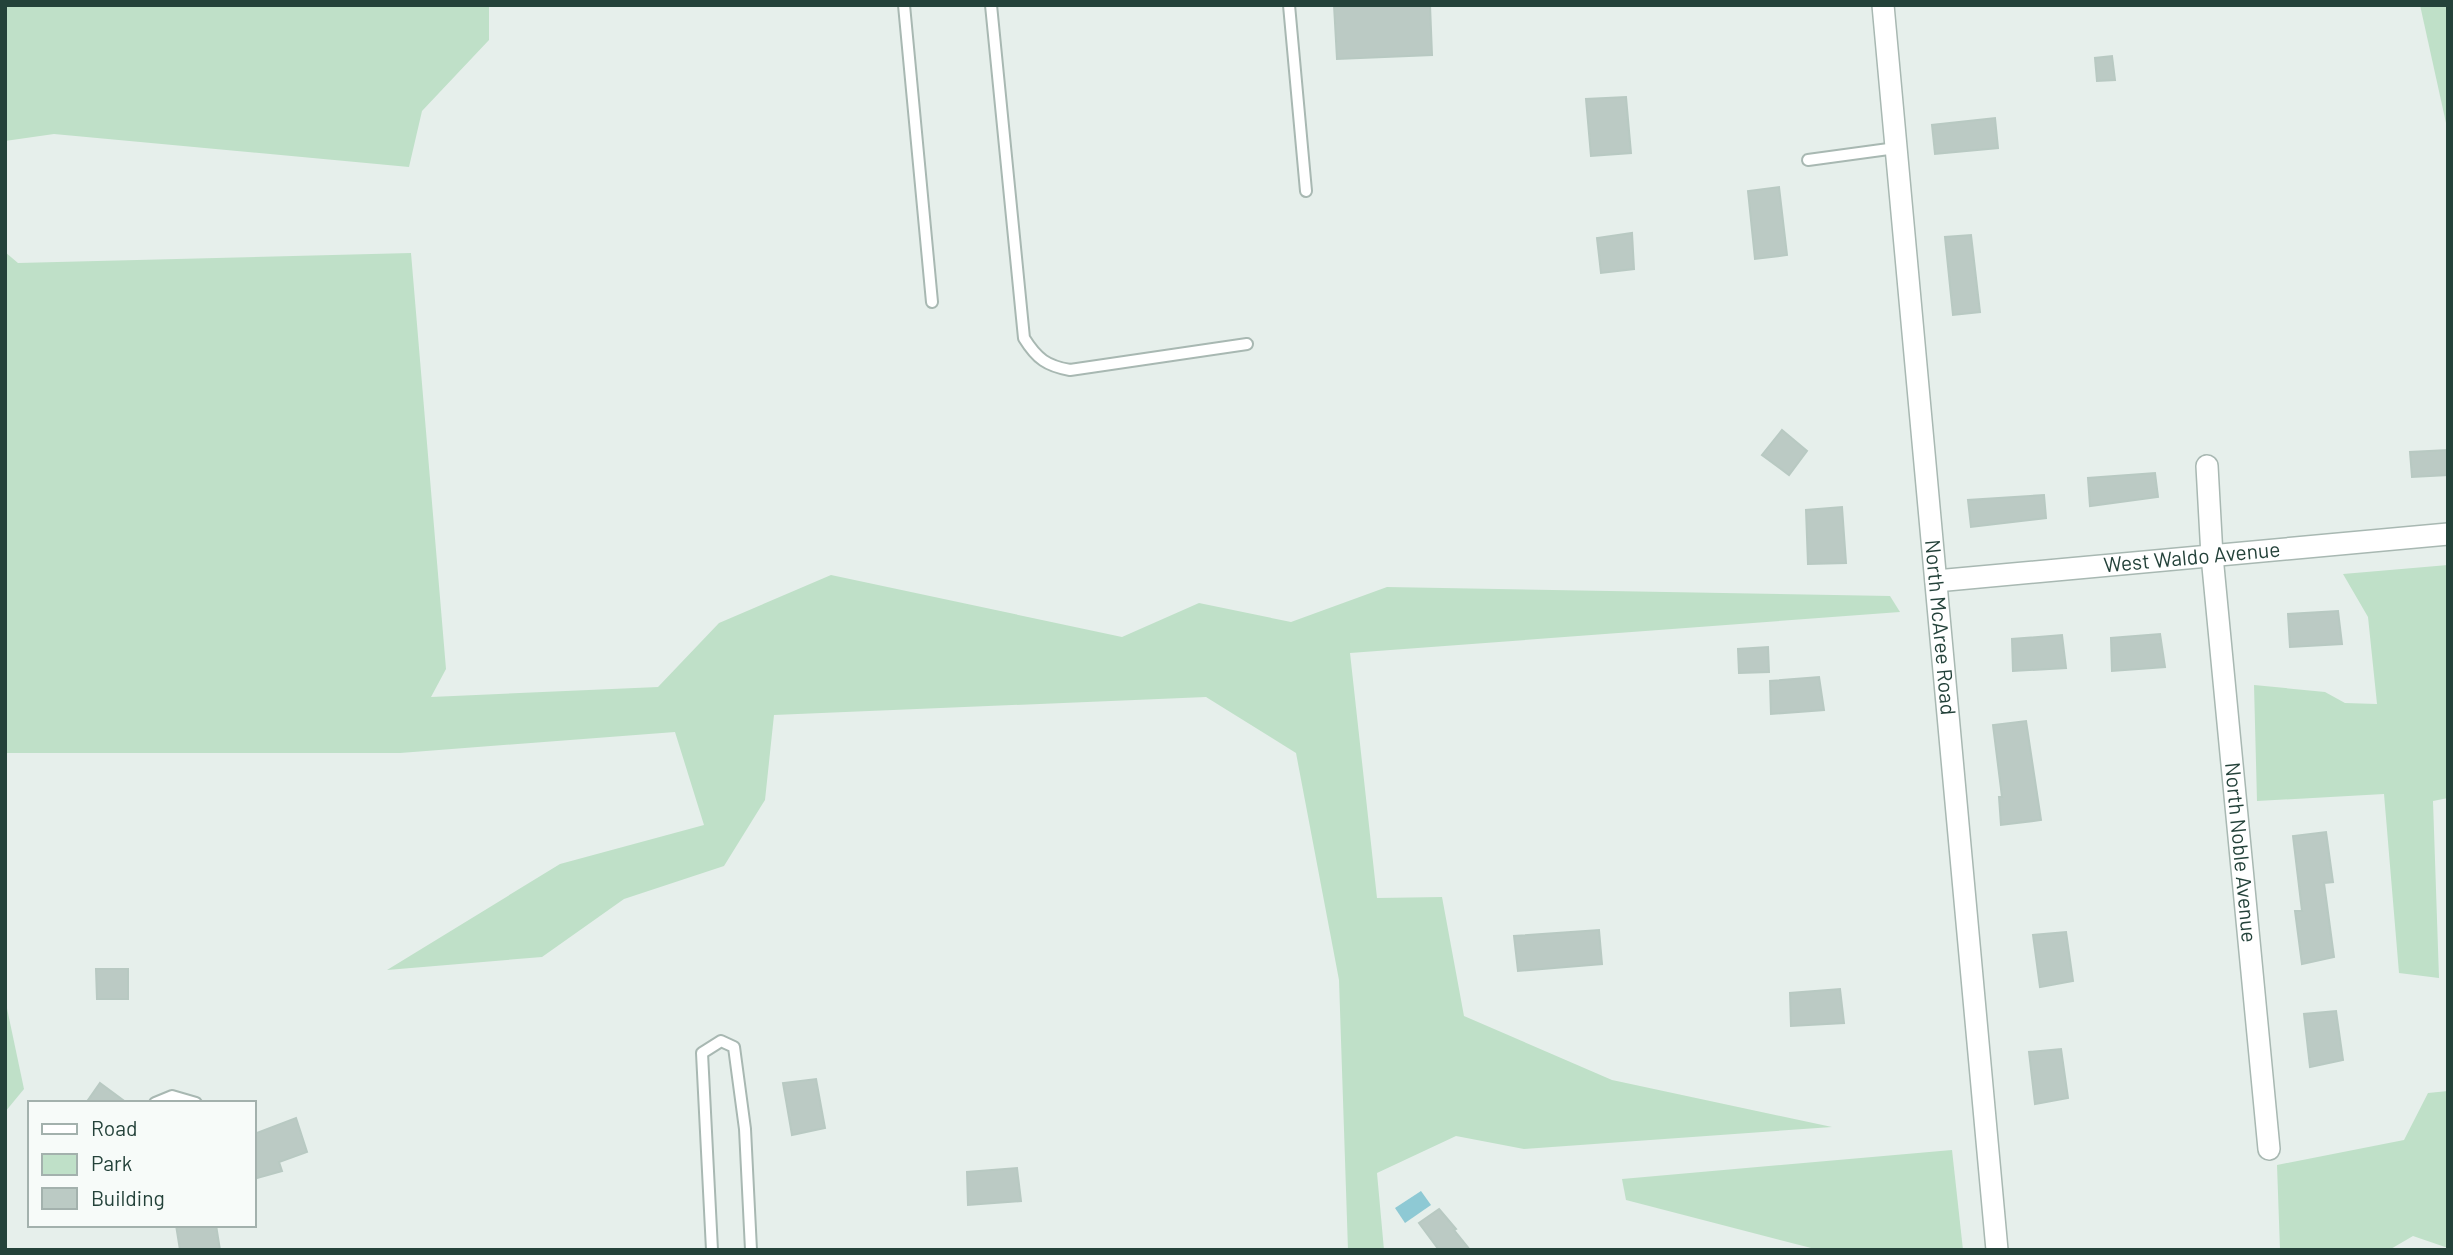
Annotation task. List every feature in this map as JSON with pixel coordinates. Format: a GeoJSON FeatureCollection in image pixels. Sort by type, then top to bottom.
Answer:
{"type":"FeatureCollection","features":[{"type":"Feature","properties":{"kind":"street","name":"North McAree Road"},"geometry":{"type":"LineString","coordinates":[[1883,5],[1997,1250]]}},
{"type":"Feature","properties":{"kind":"street","name":"North Noble Avenue"},"geometry":{"type":"LineString","coordinates":[[2207,466],[2212,556],[2269,1149]]}},
{"type":"Feature","properties":{"kind":"street","name":"West Waldo Avenue"},"geometry":{"type":"LineString","coordinates":[[1936,582],[2448,534]]}},
{"type":"Feature","properties":{"kind":"lane"},"geometry":{"type":"LineString","coordinates":[[904,5],[932,302]]}},
{"type":"Feature","properties":{"kind":"lane"},"geometry":{"type":"LineString","coordinates":[[991,5],[1024,338],[1034,355],[1050,367],[1070,370],[1247,344]]}},
{"type":"Feature","properties":{"kind":"lane"},"geometry":{"type":"LineString","coordinates":[[1289,5],[1306,191]]}},
{"type":"Feature","properties":{"kind":"lane"},"geometry":{"type":"LineString","coordinates":[[1808,160],[1896,148]]}},
{"type":"Feature","properties":{"kind":"lane"},"geometry":{"type":"LineString","coordinates":[[712,1250],[702,1054],[721,1041],[734,1047],[745,1129],[751,1250]]}},
{"type":"Feature","properties":{"kind":"lane"},"geometry":{"type":"LineString","coordinates":[[160,1101],[172,1096],[189,1101]]}},
{"type":"Feature","properties":{"kind":"green space"},"geometry":{"type":"Polygon","coordinates":[[[5,5],[489,5],[489,40],[422,111],[409,167],[54,134],[5,141],[5,5]]]}},
{"type":"Feature","properties":{"kind":"green space"},"geometry":{"type":"Polygon","coordinates":[[[2420,5],[2448,5],[2448,132],[2420,5]]]}},
{"type":"Feature","properties":{"kind":"green space"},"geometry":{"type":"Polygon","coordinates":[[[5,252],[18,263],[411,253],[446,669],[431,697],[658,687],[719,623],[831,575],[1122,637],[1199,603],[1291,622],[1387,587],[1890,596],[1900,612],[1350,653],[1377,898],[1442,897],[1464,1016],[1612,1080],[1832,1127],[1524,1149],[1456,1136],[1377,1173],[1384,1250],[1348,1250],[1339,980],[1296,753],[1206,697],[774,715],[765,800],[724,866],[624,899],[542,957],[387,970],[560,864],[704,825],[675,732],[400,753],[5,753],[5,252]]]}},
{"type":"Feature","properties":{"kind":"green space"},"geometry":{"type":"Polygon","coordinates":[[[2448,565],[2448,798],[2433,801],[2439,978],[2399,973],[2384,794],[2257,801],[2254,685],[2325,692],[2345,703],[2377,704],[2368,617],[2343,574],[2448,565]]]}},
{"type":"Feature","properties":{"kind":"green space"},"geometry":{"type":"Polygon","coordinates":[[[5,999],[24,1089],[5,1112],[5,999]]]}},
{"type":"Feature","properties":{"kind":"green space"},"geometry":{"type":"Polygon","coordinates":[[[2448,1091],[2448,1248],[2413,1236],[2389,1250],[2280,1250],[2277,1165],[2404,1140],[2428,1093],[2448,1091]]]}},
{"type":"Feature","properties":{"kind":"green space"},"geometry":{"type":"Polygon","coordinates":[[[1952,1150],[1963,1250],[1819,1250],[1626,1200],[1622,1179],[1952,1150]]]}},
{"type":"Feature","properties":{"kind":"water"},"geometry":{"type":"Polygon","coordinates":[[[1421,1191],[1431,1205],[1405,1223],[1395,1208],[1421,1191]]]}},
{"type":"Feature","properties":{"kind":"building"},"geometry":{"type":"Polygon","coordinates":[[[1334,5],[1430,5],[1432,55],[1337,59],[1334,5]]]}},
{"type":"Feature","properties":{"kind":"building"},"geometry":{"type":"Polygon","coordinates":[[[2112,56],[2115,80],[2097,81],[2095,58],[2112,56]]]}},
{"type":"Feature","properties":{"kind":"building"},"geometry":{"type":"Polygon","coordinates":[[[1626,97],[1631,153],[1591,156],[1586,99],[1626,97]]]}},
{"type":"Feature","properties":{"kind":"building"},"geometry":{"type":"Polygon","coordinates":[[[1995,118],[1998,148],[1935,154],[1932,125],[1995,118]]]}},
{"type":"Feature","properties":{"kind":"building"},"geometry":{"type":"Polygon","coordinates":[[[1779,187],[1787,255],[1755,259],[1748,191],[1779,187]]]}},
{"type":"Feature","properties":{"kind":"building"},"geometry":{"type":"Polygon","coordinates":[[[1632,233],[1634,269],[1601,273],[1597,238],[1632,233]]]}},
{"type":"Feature","properties":{"kind":"building"},"geometry":{"type":"Polygon","coordinates":[[[1971,235],[1980,312],[1953,315],[1945,237],[1971,235]]]}},
{"type":"Feature","properties":{"kind":"building"},"geometry":{"type":"Polygon","coordinates":[[[1782,430],[1807,451],[1789,475],[1762,455],[1782,430]]]}},
{"type":"Feature","properties":{"kind":"building"},"geometry":{"type":"Polygon","coordinates":[[[2448,450],[2448,475],[2412,477],[2410,452],[2448,450]]]}},
{"type":"Feature","properties":{"kind":"building"},"geometry":{"type":"Polygon","coordinates":[[[2155,473],[2158,497],[2090,506],[2088,478],[2155,473]]]}},
{"type":"Feature","properties":{"kind":"building"},"geometry":{"type":"Polygon","coordinates":[[[2044,495],[2046,518],[1971,527],[1968,500],[2044,495]]]}},
{"type":"Feature","properties":{"kind":"building"},"geometry":{"type":"Polygon","coordinates":[[[1842,507],[1846,563],[1808,564],[1806,510],[1842,507]]]}},
{"type":"Feature","properties":{"kind":"building"},"geometry":{"type":"Polygon","coordinates":[[[2338,611],[2342,644],[2290,647],[2288,614],[2338,611]]]}},
{"type":"Feature","properties":{"kind":"building"},"geometry":{"type":"Polygon","coordinates":[[[2160,634],[2165,667],[2112,671],[2111,638],[2160,634]]]}},
{"type":"Feature","properties":{"kind":"building"},"geometry":{"type":"Polygon","coordinates":[[[2062,635],[2066,668],[2013,671],[2012,639],[2062,635]]]}},
{"type":"Feature","properties":{"kind":"building"},"geometry":{"type":"Polygon","coordinates":[[[1768,647],[1769,672],[1739,673],[1738,649],[1768,647]]]}},
{"type":"Feature","properties":{"kind":"building"},"geometry":{"type":"Polygon","coordinates":[[[1819,677],[1824,710],[1771,714],[1770,681],[1819,677]]]}},
{"type":"Feature","properties":{"kind":"building"},"geometry":{"type":"Polygon","coordinates":[[[2026,721],[2041,820],[2001,825],[1999,797],[2002,797],[1993,725],[2026,721]]]}},
{"type":"Feature","properties":{"kind":"building"},"geometry":{"type":"Polygon","coordinates":[[[2326,832],[2333,882],[2324,883],[2334,957],[2302,964],[2295,911],[2302,911],[2293,836],[2326,832]]]}},
{"type":"Feature","properties":{"kind":"building"},"geometry":{"type":"Polygon","coordinates":[[[1599,930],[1602,964],[1518,971],[1514,936],[1599,930]]]}},
{"type":"Feature","properties":{"kind":"building"},"geometry":{"type":"Polygon","coordinates":[[[2066,932],[2073,981],[2040,987],[2033,935],[2066,932]]]}},
{"type":"Feature","properties":{"kind":"building"},"geometry":{"type":"Polygon","coordinates":[[[96,969],[128,969],[128,999],[97,999],[96,969]]]}},
{"type":"Feature","properties":{"kind":"building"},"geometry":{"type":"Polygon","coordinates":[[[1840,989],[1844,1023],[1791,1026],[1790,993],[1840,989]]]}},
{"type":"Feature","properties":{"kind":"building"},"geometry":{"type":"Polygon","coordinates":[[[2336,1011],[2343,1060],[2310,1067],[2304,1014],[2336,1011]]]}},
{"type":"Feature","properties":{"kind":"building"},"geometry":{"type":"Polygon","coordinates":[[[2061,1049],[2068,1098],[2035,1104],[2029,1052],[2061,1049]]]}},
{"type":"Feature","properties":{"kind":"building"},"geometry":{"type":"Polygon","coordinates":[[[816,1079],[825,1128],[792,1135],[783,1083],[816,1079]]]}},
{"type":"Feature","properties":{"kind":"building"},"geometry":{"type":"Polygon","coordinates":[[[100,1083],[124,1101],[87,1101],[100,1083]]]}},
{"type":"Feature","properties":{"kind":"building"},"geometry":{"type":"Polygon","coordinates":[[[296,1118],[307,1152],[279,1162],[282,1171],[257,1178],[256,1133],[296,1118]]]}},
{"type":"Feature","properties":{"kind":"building"},"geometry":{"type":"Polygon","coordinates":[[[1017,1168],[1021,1201],[968,1205],[967,1172],[1017,1168]]]}},
{"type":"Feature","properties":{"kind":"building"},"geometry":{"type":"Polygon","coordinates":[[[1439,1209],[1470,1250],[1439,1250],[1419,1223],[1439,1209]]]}},
{"type":"Feature","properties":{"kind":"building"},"geometry":{"type":"Polygon","coordinates":[[[176,1227],[216,1227],[220,1250],[180,1250],[176,1227]]]}}]}
